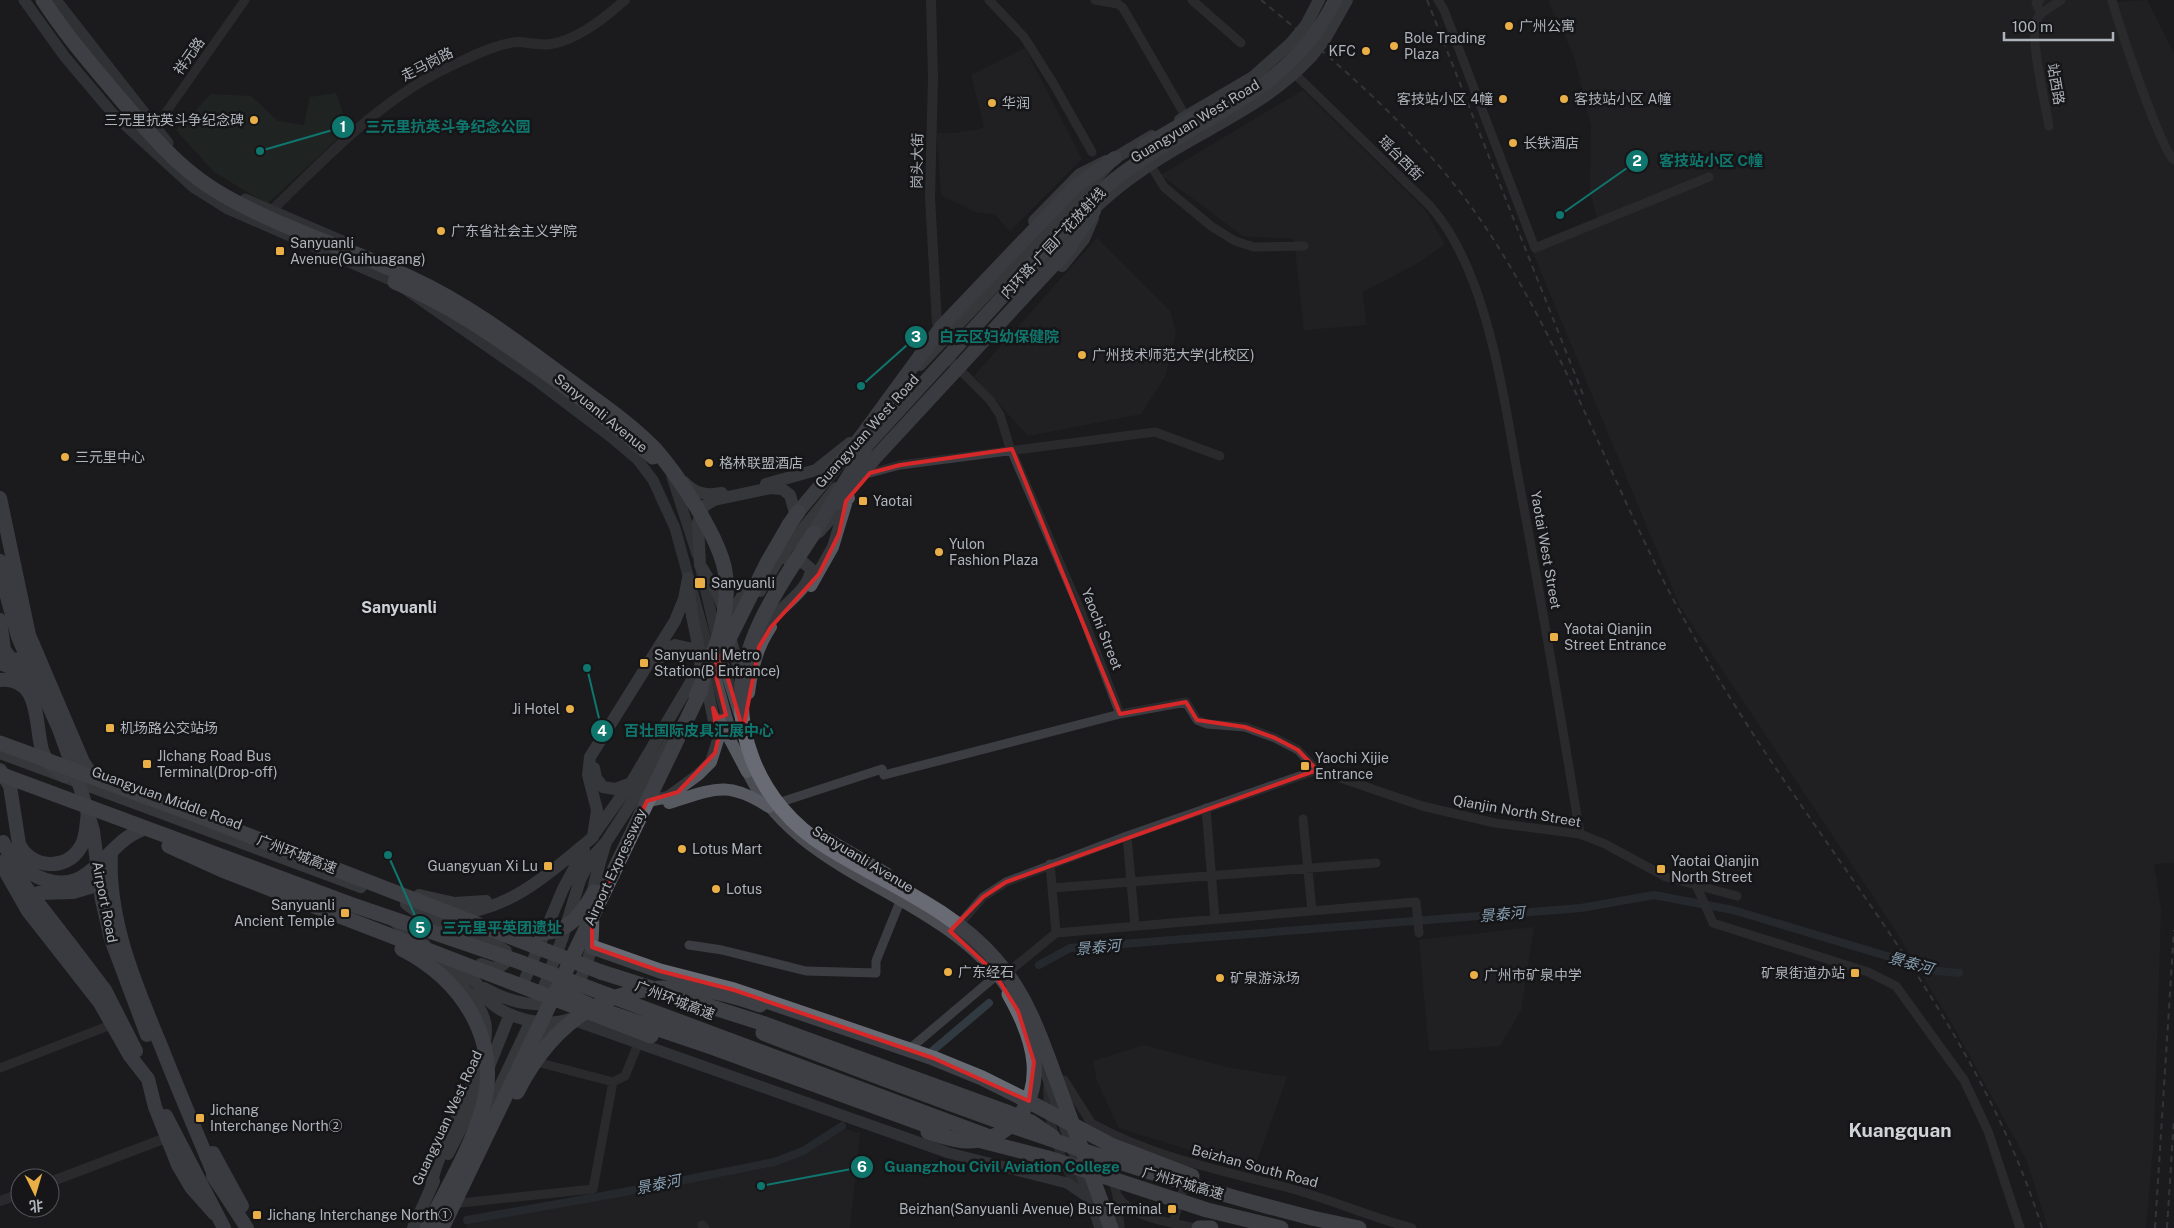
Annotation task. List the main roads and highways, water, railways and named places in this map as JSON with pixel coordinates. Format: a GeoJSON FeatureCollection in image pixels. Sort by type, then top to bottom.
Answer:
{"type":"FeatureCollection","features":[{"type":"Feature","properties":{"kind":"highway"},"geometry":{"type":"LineString","coordinates":[[43,0],[72,41],[155,141],[188,171],[235,201],[414,279],[493,325],[634,430],[661,456],[696,508],[716,543],[725,570],[726,588],[720,632],[696,697]]}},
{"type":"Feature","properties":{"kind":"highway","name":"内环路-广园广花放射线"},"geometry":{"type":"LineString","coordinates":[[855,441],[1087,191],[1134,152],[1228,98],[1270,69],[1306,31],[1325,0]]}},
{"type":"Feature","properties":{"kind":"highway","name":"内环路-广园广花放射线"},"geometry":{"type":"LineString","coordinates":[[814,533],[866,445],[1090,201],[1134,164],[1234,106],[1280,72],[1313,37],[1335,0]]}},
{"type":"Feature","properties":{"kind":"highway"},"geometry":{"type":"LineString","coordinates":[[797,512],[855,441],[942,326],[1076,186],[1115,158]]}},
{"type":"Feature","properties":{"kind":"highway"},"geometry":{"type":"LineString","coordinates":[[1094,211],[1070,247],[874,459],[814,533],[763,619],[750,646],[742,679],[741,695],[746,739],[763,783],[791,821],[818,842],[952,922],[975,939],[996,960],[1014,983],[1039,1033],[1111,1228]]}},
{"type":"Feature","properties":{"kind":"highway"},"geometry":{"type":"LineString","coordinates":[[395,282],[423,294],[480,326],[580,397],[632,438],[663,468],[696,508]]}},
{"type":"Feature","properties":{"kind":"highway"},"geometry":{"type":"LineString","coordinates":[[0,498],[24,619],[35,650],[83,762],[89,771]]}},
{"type":"Feature","properties":{"kind":"highway","name":"Airport Expressway"},"geometry":{"type":"LineString","coordinates":[[442,1228],[696,697],[716,664],[777,545],[797,512]]}},
{"type":"Feature","properties":{"kind":"highway","name":"Airport Road"},"geometry":{"type":"LineString","coordinates":[[0,561],[6,593],[18,637],[93,811],[111,940],[147,1035],[184,1124],[218,1184],[247,1228]]}},
{"type":"Feature","properties":{"kind":"highway"},"geometry":{"type":"LineString","coordinates":[[0,620],[4,650],[8,657],[20,660],[31,655],[35,650]]}},
{"type":"Feature","properties":{"kind":"highway"},"geometry":{"type":"LineString","coordinates":[[0,663],[25,674],[41,694],[53,715]]}},
{"type":"Feature","properties":{"kind":"highway"},"geometry":{"type":"LineString","coordinates":[[0,680],[25,688],[33,699],[44,754],[51,765],[65,776]]}},
{"type":"Feature","properties":{"kind":"highway","name":"广州环城高速"},"geometry":{"type":"LineString","coordinates":[[0,743],[388,889],[601,972],[1050,1140],[1161,1177],[1312,1218],[1359,1228]]}},
{"type":"Feature","properties":{"kind":"highway"},"geometry":{"type":"LineString","coordinates":[[388,889],[531,933],[548,933],[564,928],[577,918],[585,908],[636,807],[673,746]]}},
{"type":"Feature","properties":{"kind":"highway"},"geometry":{"type":"LineString","coordinates":[[0,768],[10,786],[19,844],[27,856],[39,862],[53,864],[64,862],[72,857],[82,846],[93,811],[196,859],[336,904],[576,1009],[928,1132],[962,1141],[994,1136],[1009,1127],[1021,1116],[1032,1089],[1033,1055],[1020,1016],[1002,983],[977,953],[935,918],[881,878]]}},
{"type":"Feature","properties":{"kind":"highway","name":"广州环城高速"},"geometry":{"type":"LineString","coordinates":[[0,774],[93,811],[342,901],[517,961],[1048,1158],[1199,1207],[1281,1228]]}},
{"type":"Feature","properties":{"kind":"highway"},"geometry":{"type":"LineString","coordinates":[[1,839],[20,865],[41,878],[56,882],[68,882],[87,875],[124,839],[141,830]]}},
{"type":"Feature","properties":{"kind":"highway"},"geometry":{"type":"LineString","coordinates":[[1,839],[25,886],[96,977],[114,1004],[148,1079],[214,1213]]}},
{"type":"Feature","properties":{"kind":"highway"},"geometry":{"type":"LineString","coordinates":[[111,852],[111,880],[118,921],[129,962],[218,1184]]}},
{"type":"Feature","properties":{"kind":"highway"},"geometry":{"type":"LineString","coordinates":[[0,862],[36,922],[100,1003],[130,1056],[148,1079],[166,1138],[184,1176],[224,1228]]}},
{"type":"Feature","properties":{"kind":"highway"},"geometry":{"type":"LineString","coordinates":[[22,900],[33,894],[73,892],[111,880]]}},
{"type":"Feature","properties":{"kind":"highway"},"geometry":{"type":"LineString","coordinates":[[336,904],[444,977],[470,1008],[483,1040],[488,1076],[482,1109],[470,1140],[428,1228]]}},
{"type":"Feature","properties":{"kind":"highway"},"geometry":{"type":"LineString","coordinates":[[592,947],[660,971],[759,998],[933,1058],[982,1078],[1134,1154],[1204,1181],[1312,1218]]}},
{"type":"Feature","properties":{"kind":"highway"},"geometry":{"type":"LineString","coordinates":[[601,972],[765,1024],[1031,1122],[1053,1137],[1072,1159],[1083,1179],[1100,1228]]}},
{"type":"Feature","properties":{"kind":"highway"},"geometry":{"type":"LineString","coordinates":[[452,1204],[483,1157],[523,1080],[541,1052],[562,1029],[585,1012],[610,999],[636,991],[683,987],[705,989],[730,995],[978,1086],[1020,1097]]}},
{"type":"Feature","properties":{"kind":"highway"},"geometry":{"type":"LineString","coordinates":[[568,995],[596,1008],[926,1126],[1048,1158]]}},
{"type":"Feature","properties":{"kind":"highway"},"geometry":{"type":"LineString","coordinates":[[192,1121],[214,1154],[255,1228]]}},
{"type":"Feature","properties":{"kind":"highway"},"geometry":{"type":"LineString","coordinates":[[1199,1228],[1210,1228]]}},
{"type":"Feature","properties":{"kind":"main road","name":"Sanyuanli Avenue"},"geometry":{"type":"LineString","coordinates":[[56,0],[155,128],[176,151],[205,176],[271,211],[404,268],[460,297],[607,404],[648,437],[663,454],[700,565],[728,682],[749,737],[772,782],[784,801],[802,820],[818,832],[963,922],[996,950],[1012,969],[1036,1008],[1119,1228]]}},
{"type":"Feature","properties":{"kind":"main road","name":"Guangyuan West Road"},"geometry":{"type":"LineString","coordinates":[[663,454],[689,488],[697,492],[711,494],[808,474],[824,465],[855,441],[891,396],[1115,158],[1243,83],[1291,43],[1306,25],[1319,0]]}},
{"type":"Feature","properties":{"kind":"main road","name":"Guangyuan West Road"},"geometry":{"type":"LineString","coordinates":[[542,992],[562,939],[580,880],[590,860],[606,842],[635,786],[773,557],[937,376],[1094,211],[1120,186],[1150,164],[1256,104],[1295,74],[1325,39],[1347,0]]}},
{"type":"Feature","properties":{"kind":"main road","name":"Sanyuanli Avenue"},"geometry":{"type":"LineString","coordinates":[[29,1],[65,56],[94,92],[121,122],[148,145],[174,172],[218,204],[395,282],[537,381],[637,459],[653,480],[668,511],[727,718],[747,772],[769,807],[809,845],[901,899],[949,932],[997,975],[1024,1018],[1048,1079],[1100,1228]]}},
{"type":"Feature","properties":{"kind":"main road"},"geometry":{"type":"LineString","coordinates":[[29,1],[58,31],[148,145]]}},
{"type":"Feature","properties":{"kind":"main road"},"geometry":{"type":"LineString","coordinates":[[1243,83],[1255,89],[1256,104]]}},
{"type":"Feature","properties":{"kind":"main road"},"geometry":{"type":"LineString","coordinates":[[891,396],[907,364],[937,323],[1071,181],[1087,169],[1115,158]]}},
{"type":"Feature","properties":{"kind":"main road"},"geometry":{"type":"LineString","coordinates":[[773,557],[813,538],[1074,253],[1088,231],[1094,211]]}},
{"type":"Feature","properties":{"kind":"main road"},"geometry":{"type":"LineString","coordinates":[[948,312],[982,298]]}},
{"type":"Feature","properties":{"kind":"main road"},"geometry":{"type":"LineString","coordinates":[[921,418],[937,376]]}},
{"type":"Feature","properties":{"kind":"main road"},"geometry":{"type":"LineString","coordinates":[[773,557],[808,565],[811,569],[809,578],[764,627],[750,660],[742,664],[736,660],[718,594],[700,565],[699,517],[707,503],[777,488],[790,495],[797,512]]}},
{"type":"Feature","properties":{"kind":"main road"},"geometry":{"type":"LineString","coordinates":[[749,737],[748,693],[754,663],[760,647],[771,627],[808,590],[819,574],[838,534],[846,502]]}},
{"type":"Feature","properties":{"kind":"main road","name":"Guangyuan West Road"},"geometry":{"type":"LineString","coordinates":[[523,984],[563,889],[593,837],[635,786],[649,776],[797,512]]}},
{"type":"Feature","properties":{"kind":"main road"},"geometry":{"type":"LineString","coordinates":[[688,578],[692,616],[713,708],[718,740],[710,762],[693,779],[668,797],[648,801],[641,796],[635,786],[620,788],[603,787],[594,772],[596,759],[660,656],[669,647],[680,645],[692,650],[703,665]]}},
{"type":"Feature","properties":{"kind":"main road"},"geometry":{"type":"LineString","coordinates":[[593,837],[597,810],[588,775],[590,757],[675,621],[684,599],[688,578]]}},
{"type":"Feature","properties":{"kind":"main road"},"geometry":{"type":"LineString","coordinates":[[713,708],[747,772]]}},
{"type":"Feature","properties":{"kind":"main road","name":"Guangyuan Middle Road"},"geometry":{"type":"LineString","coordinates":[[0,753],[430,912],[455,914],[486,908],[518,894],[545,878],[593,837]]}},
{"type":"Feature","properties":{"kind":"main road","name":"Guangyuan Middle Road"},"geometry":{"type":"LineString","coordinates":[[0,768],[306,882],[336,904],[381,912],[418,940]]}},
{"type":"Feature","properties":{"kind":"main road"},"geometry":{"type":"LineString","coordinates":[[89,771],[399,889],[444,902],[478,902],[518,894]]}},
{"type":"Feature","properties":{"kind":"main road"},"geometry":{"type":"LineString","coordinates":[[89,771],[122,797],[147,793],[174,816]]}},
{"type":"Feature","properties":{"kind":"main road"},"geometry":{"type":"LineString","coordinates":[[593,896],[610,874],[638,819],[651,809],[697,794],[727,788],[748,793],[769,807]]}},
{"type":"Feature","properties":{"kind":"main road"},"geometry":{"type":"LineString","coordinates":[[141,830],[172,831]]}},
{"type":"Feature","properties":{"kind":"main road"},"geometry":{"type":"LineString","coordinates":[[141,830],[242,870],[336,904],[390,927],[498,996],[518,1003],[536,1004],[568,995],[579,980],[592,947],[593,896],[606,842]]}},
{"type":"Feature","properties":{"kind":"main road"},"geometry":{"type":"LineString","coordinates":[[231,837],[252,834]]}},
{"type":"Feature","properties":{"kind":"main road"},"geometry":{"type":"LineString","coordinates":[[226,851],[242,870]]}},
{"type":"Feature","properties":{"kind":"main road"},"geometry":{"type":"LineString","coordinates":[[314,857],[324,873]]}},
{"type":"Feature","properties":{"kind":"main road"},"geometry":{"type":"LineString","coordinates":[[283,885],[306,882]]}},
{"type":"Feature","properties":{"kind":"main road"},"geometry":{"type":"LineString","coordinates":[[406,904],[424,917],[496,944],[506,951],[506,962],[501,966],[489,967],[418,940]]}},
{"type":"Feature","properties":{"kind":"main road"},"geometry":{"type":"LineString","coordinates":[[390,927],[452,976],[480,1010],[486,1024],[486,1039],[474,1077],[436,1162],[431,1187]]}},
{"type":"Feature","properties":{"kind":"main road"},"geometry":{"type":"LineString","coordinates":[[418,940],[434,956]]}},
{"type":"Feature","properties":{"kind":"main road"},"geometry":{"type":"LineString","coordinates":[[418,940],[446,959],[478,985],[493,1004],[523,1018],[553,1024],[570,1019],[949,1153],[1067,1183],[1089,1198]]}},
{"type":"Feature","properties":{"kind":"main road"},"geometry":{"type":"LineString","coordinates":[[428,1228],[468,1187],[530,1061],[545,1036],[584,1011],[596,1008]]}},
{"type":"Feature","properties":{"kind":"main road","name":"Guangyuan West Road"},"geometry":{"type":"LineString","coordinates":[[413,1228],[431,1187],[476,1099],[508,1019]]}},
{"type":"Feature","properties":{"kind":"main road"},"geometry":{"type":"LineString","coordinates":[[448,1228],[452,1204],[528,1027]]}},
{"type":"Feature","properties":{"kind":"main road"},"geometry":{"type":"LineString","coordinates":[[404,1228],[422,1206]]}},
{"type":"Feature","properties":{"kind":"waterway","name":"景泰河"},"geometry":{"type":"LineString","coordinates":[[1039,965],[1070,948],[1581,908],[1654,895],[1733,910],[1937,971],[1959,973]]}},
{"type":"Feature","properties":{"kind":"waterway","name":"景泰河"},"geometry":{"type":"LineString","coordinates":[[931,1052],[989,1003]]}},
{"type":"Feature","properties":{"kind":"waterway","name":"景泰河"},"geometry":{"type":"LineString","coordinates":[[467,1220],[619,1193],[774,1162],[803,1151],[842,1126]]}},
{"type":"Feature","properties":{"kind":"railway"},"geometry":{"type":"LineString","coordinates":[[1261,0],[1352,77],[1409,132],[1461,193],[1484,225],[1508,263],[1551,342],[1656,566],[1696,641],[1771,761],[1903,953],[1944,1018],[1982,1086],[2015,1155],[2042,1228]]}},
{"type":"Feature","properties":{"kind":"railway"},"geometry":{"type":"LineString","coordinates":[[1427,0],[1584,397]]}},
{"type":"Feature","properties":{"kind":"railway"},"geometry":{"type":"LineString","coordinates":[[2155,1228],[2174,930]]}},
{"type":"Feature","properties":{"kind":"railway"},"geometry":{"type":"LineString","coordinates":[[2167,1228],[2174,1118]]}},
{"type":"Feature","properties":{"kind":"place","name":"广州公寓"},"geometry":{"type":"Point","coordinates":[1509,26]}},
{"type":"Feature","properties":{"kind":"place","name":"Bole Trading Plaza"},"geometry":{"type":"Point","coordinates":[1394,46]}},
{"type":"Feature","properties":{"kind":"place","name":"KFC"},"geometry":{"type":"Point","coordinates":[1366,51]}},
{"type":"Feature","properties":{"kind":"place","name":"客技站小区 4幢"},"geometry":{"type":"Point","coordinates":[1503,99]}},
{"type":"Feature","properties":{"kind":"place","name":"客技站小区 A幢"},"geometry":{"type":"Point","coordinates":[1564,99]}},
{"type":"Feature","properties":{"kind":"place","name":"华润"},"geometry":{"type":"Point","coordinates":[992,103]}},
{"type":"Feature","properties":{"kind":"place","name":"三元里抗英斗争纪念碑"},"geometry":{"type":"Point","coordinates":[254,120]}},
{"type":"Feature","properties":{"kind":"place","name":"长铁酒店"},"geometry":{"type":"Point","coordinates":[1513,143]}},
{"type":"Feature","properties":{"kind":"place","name":"三元里抗英斗争纪念公园"},"geometry":{"type":"Point","coordinates":[260,151]}},
{"type":"Feature","properties":{"kind":"place","name":"客技站小区 C幢"},"geometry":{"type":"Point","coordinates":[1560,215]}},
{"type":"Feature","properties":{"kind":"place","name":"广东省社会主义学院"},"geometry":{"type":"Point","coordinates":[441,231]}},
{"type":"Feature","properties":{"kind":"place","name":"Sanyuanli Avenue(Guihuagang)"},"geometry":{"type":"Point","coordinates":[280,251]}},
{"type":"Feature","properties":{"kind":"place","name":"广州技术师范大学(北校区)"},"geometry":{"type":"Point","coordinates":[1082,355]}},
{"type":"Feature","properties":{"kind":"place","name":"白云区妇幼保健院"},"geometry":{"type":"Point","coordinates":[861,386]}},
{"type":"Feature","properties":{"kind":"place","name":"三元里中心"},"geometry":{"type":"Point","coordinates":[65,457]}},
{"type":"Feature","properties":{"kind":"place","name":"格林联盟酒店"},"geometry":{"type":"Point","coordinates":[709,463]}},
{"type":"Feature","properties":{"kind":"place","name":"Yaotai"},"geometry":{"type":"Point","coordinates":[863,501]}},
{"type":"Feature","properties":{"kind":"place","name":"Yulon Fashion Plaza"},"geometry":{"type":"Point","coordinates":[939,552]}},
{"type":"Feature","properties":{"kind":"place","name":"Sanyuanli"},"geometry":{"type":"Point","coordinates":[700,583]}},
{"type":"Feature","properties":{"kind":"place","name":"Yaotai Qianjin Street Entrance"},"geometry":{"type":"Point","coordinates":[1554,637]}},
{"type":"Feature","properties":{"kind":"place","name":"Sanyuanli Metro Station(B Entrance)"},"geometry":{"type":"Point","coordinates":[644,663]}},
{"type":"Feature","properties":{"kind":"place","name":"百壮国际皮具汇展中心"},"geometry":{"type":"Point","coordinates":[587,668]}},
{"type":"Feature","properties":{"kind":"place","name":"Ji Hotel"},"geometry":{"type":"Point","coordinates":[570,709]}},
{"type":"Feature","properties":{"kind":"place","name":"机场路公交站场"},"geometry":{"type":"Point","coordinates":[110,728]}},
{"type":"Feature","properties":{"kind":"place","name":"JIchang Road Bus Terminal(Drop-off)"},"geometry":{"type":"Point","coordinates":[147,764]}},
{"type":"Feature","properties":{"kind":"place","name":"Yaochi Xijie Entrance"},"geometry":{"type":"Point","coordinates":[1305,766]}},
{"type":"Feature","properties":{"kind":"place","name":"Lotus Mart"},"geometry":{"type":"Point","coordinates":[682,849]}},
{"type":"Feature","properties":{"kind":"place","name":"三元里平英团遗址"},"geometry":{"type":"Point","coordinates":[388,855]}},
{"type":"Feature","properties":{"kind":"place","name":"Guangyuan Xi Lu"},"geometry":{"type":"Point","coordinates":[548,866]}},
{"type":"Feature","properties":{"kind":"place","name":"Yaotai Qianjin North Street"},"geometry":{"type":"Point","coordinates":[1661,869]}},
{"type":"Feature","properties":{"kind":"place","name":"Lotus"},"geometry":{"type":"Point","coordinates":[716,889]}},
{"type":"Feature","properties":{"kind":"place","name":"Sanyuanli Ancient Temple"},"geometry":{"type":"Point","coordinates":[345,913]}},
{"type":"Feature","properties":{"kind":"place","name":"广东经石"},"geometry":{"type":"Point","coordinates":[948,972]}},
{"type":"Feature","properties":{"kind":"place","name":"矿泉街道办站"},"geometry":{"type":"Point","coordinates":[1855,973]}},
{"type":"Feature","properties":{"kind":"place","name":"广州市矿泉中学"},"geometry":{"type":"Point","coordinates":[1474,975]}},
{"type":"Feature","properties":{"kind":"place","name":"矿泉游泳场"},"geometry":{"type":"Point","coordinates":[1220,978]}},
{"type":"Feature","properties":{"kind":"place","name":"Jichang Interchange North②"},"geometry":{"type":"Point","coordinates":[200,1118]}},
{"type":"Feature","properties":{"kind":"place","name":"Guangzhou Civil Aviation College"},"geometry":{"type":"Point","coordinates":[761,1186]}},
{"type":"Feature","properties":{"kind":"place","name":"Beizhan(Sanyuanli Avenue) Bus Terminal"},"geometry":{"type":"Point","coordinates":[1172,1209]}},
{"type":"Feature","properties":{"kind":"place","name":"Jichang Interchange North①"},"geometry":{"type":"Point","coordinates":[257,1215]}},
{"type":"Feature","properties":{"kind":"district","name":"Sanyuanli"},"geometry":{"type":"Point","coordinates":[399,607]}},
{"type":"Feature","properties":{"kind":"district","name":"Kuangquan"},"geometry":{"type":"Point","coordinates":[1900,1130]}}]}
